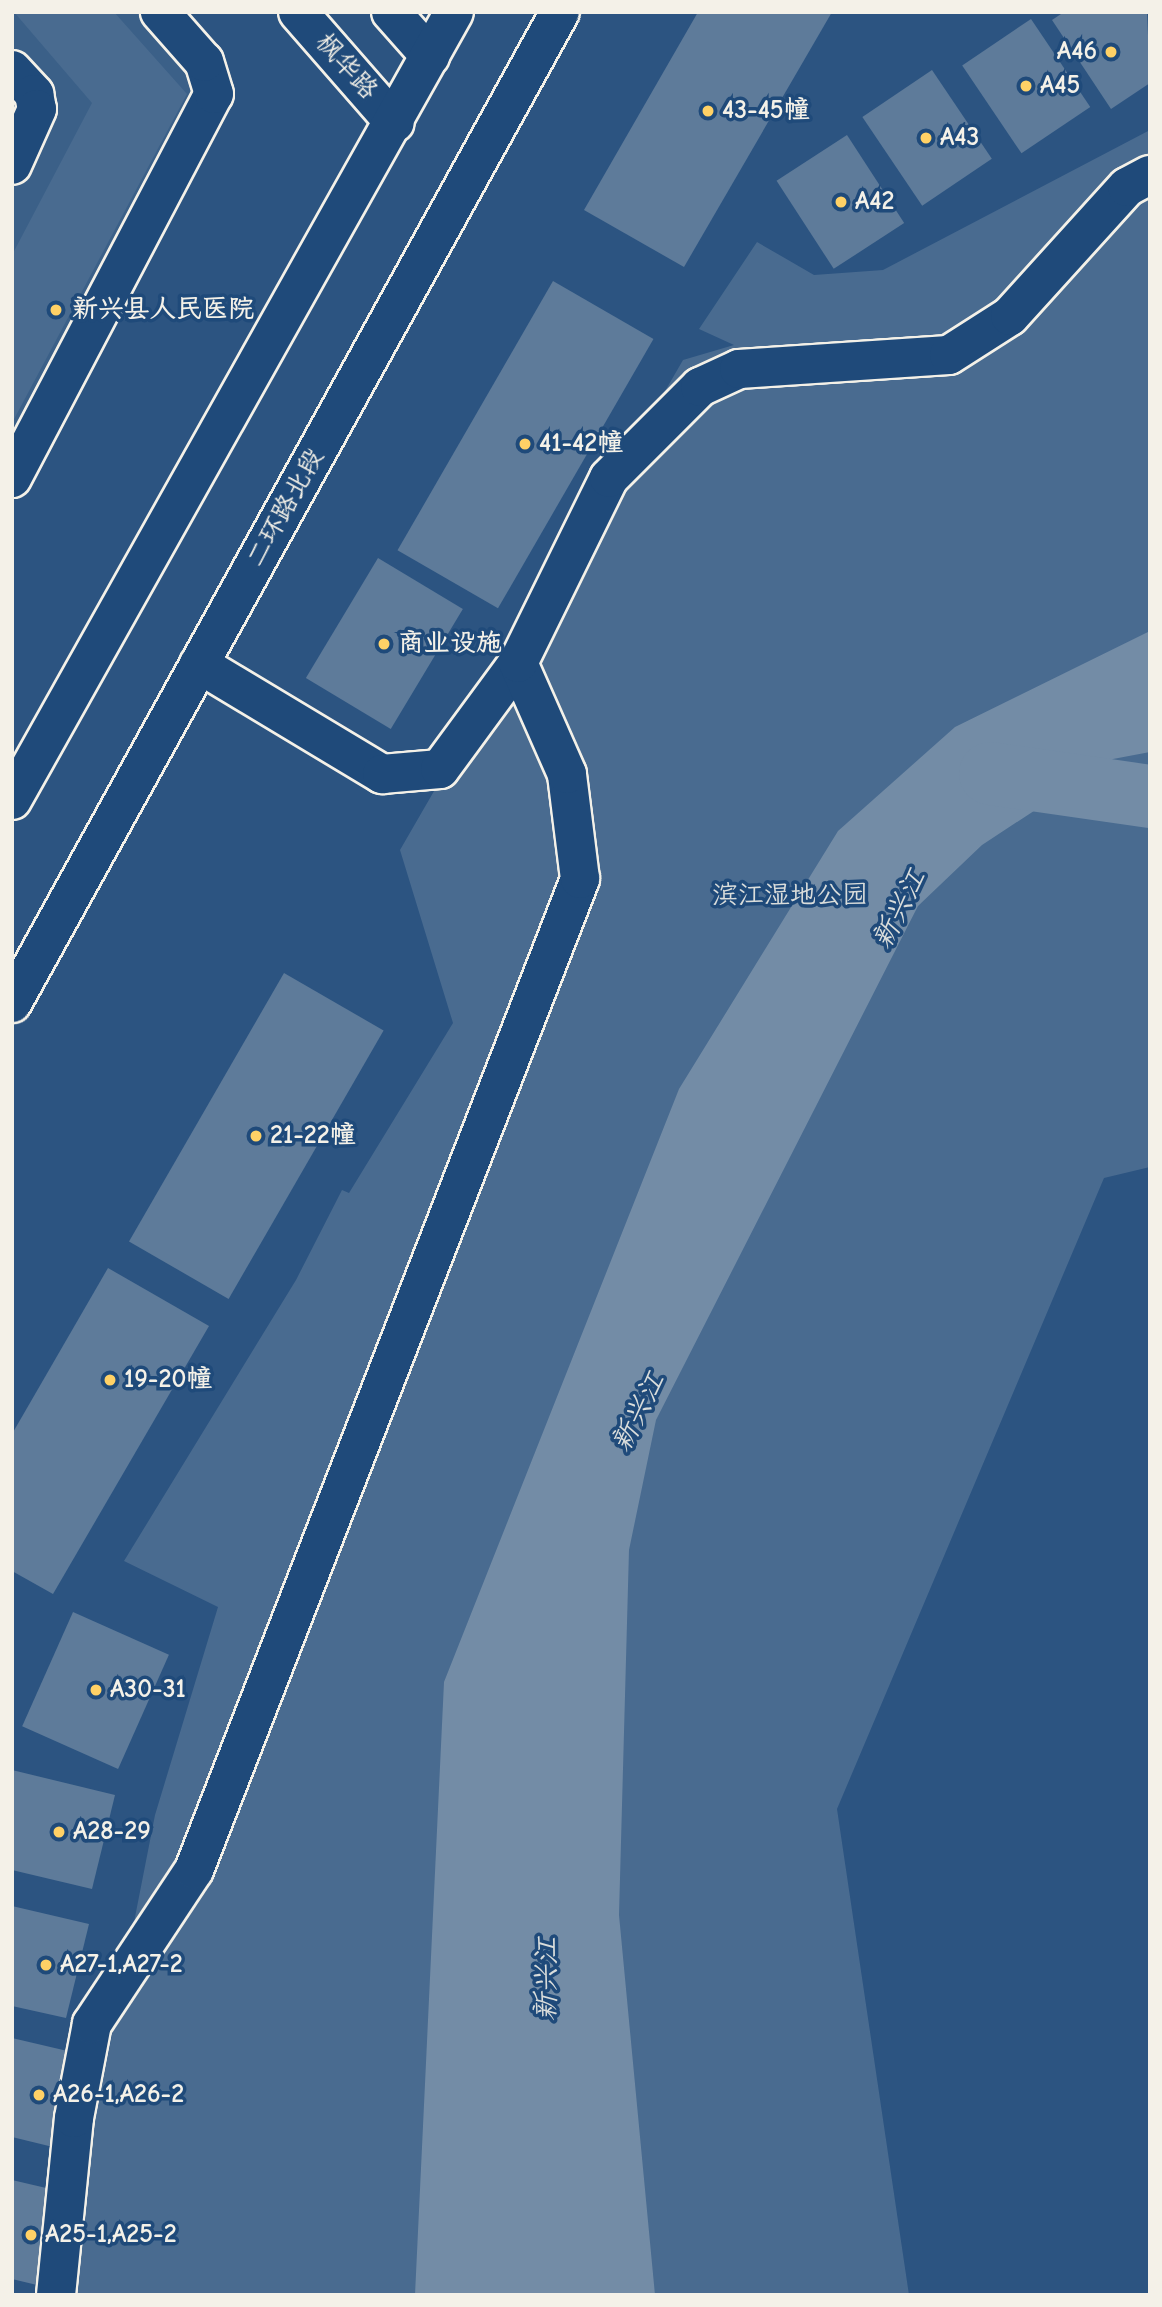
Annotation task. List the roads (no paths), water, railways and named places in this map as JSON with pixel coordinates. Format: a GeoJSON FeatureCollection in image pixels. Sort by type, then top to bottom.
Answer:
{"type":"FeatureCollection","features":[{"type":"Feature","properties":{"kind":"street"},"geometry":{"type":"LineString","coordinates":[[12,478],[214,94],[204,62],[160,12]]}},
{"type":"Feature","properties":{"kind":"street","name":"枫华路"},"geometry":{"type":"LineString","coordinates":[[298,12],[395,122]]}},
{"type":"Feature","properties":{"kind":"street"},"geometry":{"type":"LineString","coordinates":[[391,12],[430,57]]}},
{"type":"Feature","properties":{"kind":"street"},"geometry":{"type":"LineString","coordinates":[[12,800],[395,122],[454,12]]}},
{"type":"Feature","properties":{"kind":"street","name":"二环路北段"},"geometry":{"type":"LineString","coordinates":[[12,1003],[560,12]]}},
{"type":"Feature","properties":{"kind":"street"},"geometry":{"type":"LineString","coordinates":[[12,70],[34,94],[37,109],[12,165]]}},
{"type":"Feature","properties":{"kind":"street"},"geometry":{"type":"LineString","coordinates":[[199,664],[382,774],[440,769],[519,663],[609,478],[700,387],[739,369],[949,355],[1010,316],[1127,187],[1150,175]]}},
{"type":"Feature","properties":{"kind":"street"},"geometry":{"type":"LineString","coordinates":[[56,2295],[74,2118],[92,2024],[194,1870],[580,880],[567,774],[519,663]]}},
{"type":"Feature","properties":{"kind":"water"},"geometry":{"type":"Polygon","coordinates":[[[1150,631],[1150,752],[1113,759],[982,845],[918,906],[656,1420],[629,1550],[619,1915],[655,2295],[415,2295],[444,1682],[679,1089],[838,831],[955,727],[1150,631]]]}},
{"type":"Feature","properties":{"kind":"waterway","name":"新兴江"},"geometry":{"type":"LineString","coordinates":[[990,773],[1150,796]]}},
{"type":"Feature","properties":{"kind":"place","name":"A46"},"geometry":{"type":"Point","coordinates":[1111,52]}},
{"type":"Feature","properties":{"kind":"place","name":"A45"},"geometry":{"type":"Point","coordinates":[1026,86]}},
{"type":"Feature","properties":{"kind":"place","name":"43-45幢"},"geometry":{"type":"Point","coordinates":[708,111]}},
{"type":"Feature","properties":{"kind":"place","name":"A43"},"geometry":{"type":"Point","coordinates":[926,138]}},
{"type":"Feature","properties":{"kind":"place","name":"A42"},"geometry":{"type":"Point","coordinates":[841,202]}},
{"type":"Feature","properties":{"kind":"place","name":"新兴县人民医院"},"geometry":{"type":"Point","coordinates":[56,310]}},
{"type":"Feature","properties":{"kind":"place","name":"41-42幢"},"geometry":{"type":"Point","coordinates":[525,444]}},
{"type":"Feature","properties":{"kind":"place","name":"商业设施"},"geometry":{"type":"Point","coordinates":[384,644]}},
{"type":"Feature","properties":{"kind":"place","name":"21-22幢"},"geometry":{"type":"Point","coordinates":[256,1136]}},
{"type":"Feature","properties":{"kind":"place","name":"19-20幢"},"geometry":{"type":"Point","coordinates":[110,1380]}},
{"type":"Feature","properties":{"kind":"place","name":"A30-31"},"geometry":{"type":"Point","coordinates":[96,1690]}},
{"type":"Feature","properties":{"kind":"place","name":"A28-29"},"geometry":{"type":"Point","coordinates":[59,1832]}},
{"type":"Feature","properties":{"kind":"place","name":"A27-1,A27-2"},"geometry":{"type":"Point","coordinates":[46,1965]}},
{"type":"Feature","properties":{"kind":"place","name":"A26-1,A26-2"},"geometry":{"type":"Point","coordinates":[39,2095]}},
{"type":"Feature","properties":{"kind":"place","name":"A25-1,A25-2"},"geometry":{"type":"Point","coordinates":[31,2235]}},
{"type":"Feature","properties":{"kind":"park label","name":"滨江湿地公园"},"geometry":{"type":"Point","coordinates":[790,896]}}]}
